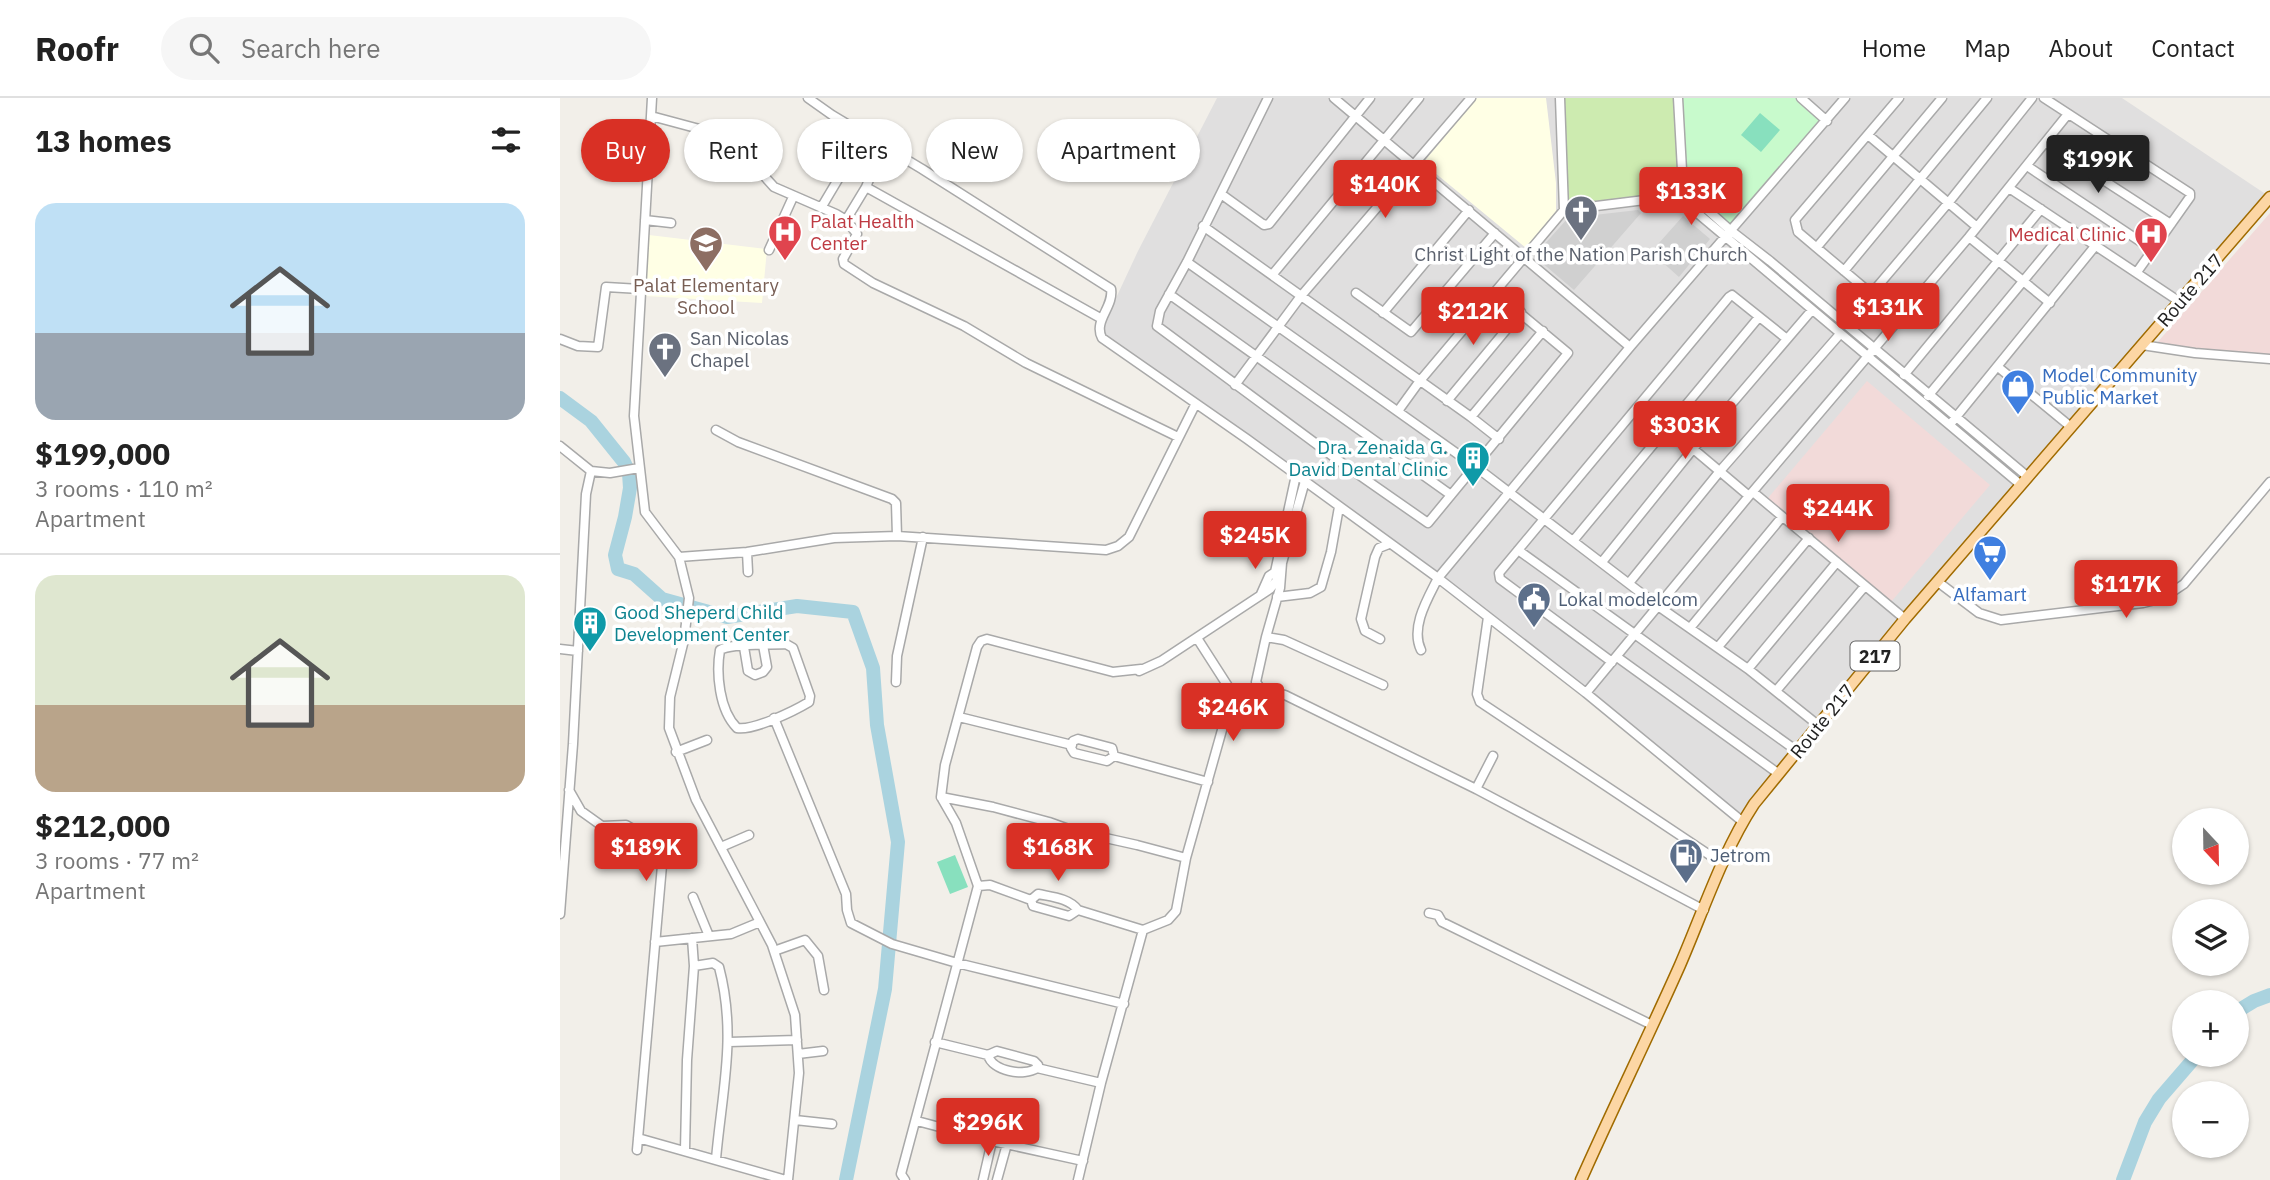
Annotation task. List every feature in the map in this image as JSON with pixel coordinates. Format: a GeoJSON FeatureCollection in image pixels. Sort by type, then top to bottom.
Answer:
{"type":"FeatureCollection","features":[{"type":"Feature","properties":{"kind":"main road","name":"Route 217"},"geometry":{"type":"LineString","coordinates":[[1581,1180],[1743,822],[1905,619],[2270,197]]}},
{"type":"Feature","properties":{"kind":"street"},"geometry":{"type":"LineString","coordinates":[[651,119],[652,98]]}},
{"type":"Feature","properties":{"kind":"street"},"geometry":{"type":"LineString","coordinates":[[808,98],[837,119]]}},
{"type":"Feature","properties":{"kind":"street"},"geometry":{"type":"LineString","coordinates":[[1268,98],[1160,311],[1157,326],[1428,523],[1567,356],[1567,352],[1496,293]]}},
{"type":"Feature","properties":{"kind":"street"},"geometry":{"type":"LineString","coordinates":[[1334,98],[1630,347]]}},
{"type":"Feature","properties":{"kind":"street"},"geometry":{"type":"LineString","coordinates":[[1221,194],[1266,225],[1370,98]]}},
{"type":"Feature","properties":{"kind":"street"},"geometry":{"type":"LineString","coordinates":[[1273,274],[1419,98]]}},
{"type":"Feature","properties":{"kind":"street"},"geometry":{"type":"LineString","coordinates":[[1235,385],[1301,296],[1471,98]]}},
{"type":"Feature","properties":{"kind":"street"},"geometry":{"type":"LineString","coordinates":[[1398,411],[1419,382],[1564,209],[1560,98]]}},
{"type":"Feature","properties":{"kind":"street"},"geometry":{"type":"LineString","coordinates":[[1677,196],[1683,188],[1678,98]]}},
{"type":"Feature","properties":{"kind":"street"},"geometry":{"type":"LineString","coordinates":[[1801,98],[1828,121]]}},
{"type":"Feature","properties":{"kind":"street"},"geometry":{"type":"LineString","coordinates":[[1421,650],[1416,635],[1425,603],[1438,578],[1630,347],[1727,233],[1828,121],[1845,98]]}},
{"type":"Feature","properties":{"kind":"street"},"geometry":{"type":"LineString","coordinates":[[1899,98],[1795,220],[1797,230],[1900,318]]}},
{"type":"Feature","properties":{"kind":"street"},"geometry":{"type":"LineString","coordinates":[[1817,247],[1942,98]]}},
{"type":"Feature","properties":{"kind":"street"},"geometry":{"type":"LineString","coordinates":[[1844,271],[1987,98]]}},
{"type":"Feature","properties":{"kind":"street"},"geometry":{"type":"LineString","coordinates":[[1871,294],[2032,98]]}},
{"type":"Feature","properties":{"kind":"street"},"geometry":{"type":"LineString","coordinates":[[2045,98],[2190,193],[2190,197],[2137,272]]}},
{"type":"Feature","properties":{"kind":"street"},"geometry":{"type":"LineString","coordinates":[[1586,693],[1969,237],[2068,114]]}},
{"type":"Feature","properties":{"kind":"street"},"geometry":{"type":"LineString","coordinates":[[651,116],[684,125]]}},
{"type":"Feature","properties":{"kind":"street"},"geometry":{"type":"LineString","coordinates":[[1868,135],[1977,227]]}},
{"type":"Feature","properties":{"kind":"street"},"geometry":{"type":"LineString","coordinates":[[2046,143],[2171,224]]}},
{"type":"Feature","properties":{"kind":"street"},"geometry":{"type":"LineString","coordinates":[[912,164],[1111,289],[1112,296],[1099,333],[1102,338],[1438,578],[1586,693],[1743,822]]}},
{"type":"Feature","properties":{"kind":"street"},"geometry":{"type":"LineString","coordinates":[[2027,166],[2153,250]]}},
{"type":"Feature","properties":{"kind":"street"},"geometry":{"type":"LineString","coordinates":[[638,1138],[787,1180],[799,1073],[795,1015],[774,951],[696,800],[669,728],[668,710],[689,605],[679,558],[645,512],[635,468],[639,446],[635,416],[647,182]]}},
{"type":"Feature","properties":{"kind":"street"},"geometry":{"type":"LineString","coordinates":[[768,182],[793,197],[846,220],[857,234],[843,259],[844,264],[873,283],[964,326],[1026,363],[1178,437]]}},
{"type":"Feature","properties":{"kind":"street"},"geometry":{"type":"LineString","coordinates":[[821,208],[836,182]]}},
{"type":"Feature","properties":{"kind":"street"},"geometry":{"type":"LineString","coordinates":[[846,220],[868,182]]}},
{"type":"Feature","properties":{"kind":"street"},"geometry":{"type":"LineString","coordinates":[[866,187],[1102,319]]}},
{"type":"Feature","properties":{"kind":"street"},"geometry":{"type":"LineString","coordinates":[[1683,188],[1727,233],[1867,358],[2025,481]]}},
{"type":"Feature","properties":{"kind":"street"},"geometry":{"type":"LineString","coordinates":[[2009,188],[2180,302]]}},
{"type":"Feature","properties":{"kind":"street"},"geometry":{"type":"LineString","coordinates":[[1564,209],[1677,196],[1789,276],[1928,396],[1952,422]]}},
{"type":"Feature","properties":{"kind":"street"},"geometry":{"type":"LineString","coordinates":[[769,250],[793,197]]}},
{"type":"Feature","properties":{"kind":"street"},"geometry":{"type":"LineString","coordinates":[[1904,375],[2041,209]]}},
{"type":"Feature","properties":{"kind":"street"},"geometry":{"type":"LineString","coordinates":[[1382,313],[1469,210]]}},
{"type":"Feature","properties":{"kind":"street"},"geometry":{"type":"LineString","coordinates":[[645,220],[671,223]]}},
{"type":"Feature","properties":{"kind":"street"},"geometry":{"type":"LineString","coordinates":[[1203,226],[1499,439]]}},
{"type":"Feature","properties":{"kind":"street"},"geometry":{"type":"LineString","coordinates":[[1928,396],[2068,226]]}},
{"type":"Feature","properties":{"kind":"street"},"geometry":{"type":"LineString","coordinates":[[1356,293],[1411,332],[1495,233]]}},
{"type":"Feature","properties":{"kind":"street"},"geometry":{"type":"LineString","coordinates":[[1969,237],[2050,303]]}},
{"type":"Feature","properties":{"kind":"street"},"geometry":{"type":"LineString","coordinates":[[1952,422],[2096,245]]}},
{"type":"Feature","properties":{"kind":"street"},"geometry":{"type":"LineString","coordinates":[[1187,262],[1476,467],[1658,606],[1748,669],[1818,725]]}},
{"type":"Feature","properties":{"kind":"street"},"geometry":{"type":"LineString","coordinates":[[560,340],[578,346],[598,348],[606,287],[640,289]]}},
{"type":"Feature","properties":{"kind":"street"},"geometry":{"type":"LineString","coordinates":[[1169,293],[1451,495]]}},
{"type":"Feature","properties":{"kind":"street"},"geometry":{"type":"LineString","coordinates":[[1779,774],[1500,579],[1499,573],[1729,297],[1732,295],[1787,339]]}},
{"type":"Feature","properties":{"kind":"street"},"geometry":{"type":"LineString","coordinates":[[1602,562],[1693,449],[1812,310]]}},
{"type":"Feature","properties":{"kind":"street"},"geometry":{"type":"LineString","coordinates":[[1447,401],[1521,312]]}},
{"type":"Feature","properties":{"kind":"street"},"geometry":{"type":"LineString","coordinates":[[1573,541],[1759,317]]}},
{"type":"Feature","properties":{"kind":"street"},"geometry":{"type":"LineString","coordinates":[[1471,417],[1543,331]]}},
{"type":"Feature","properties":{"kind":"street"},"geometry":{"type":"LineString","coordinates":[[1629,583],[1720,471],[1840,334]]}},
{"type":"Feature","properties":{"kind":"street"},"geometry":{"type":"LineString","coordinates":[[2143,345],[2195,353],[2270,359]]}},
{"type":"Feature","properties":{"kind":"street"},"geometry":{"type":"LineString","coordinates":[[1998,367],[2071,427]]}},
{"type":"Feature","properties":{"kind":"street"},"geometry":{"type":"LineString","coordinates":[[1640,404],[1720,471],[1809,538],[1905,619]]}},
{"type":"Feature","properties":{"kind":"street"},"geometry":{"type":"LineString","coordinates":[[679,558],[747,552],[834,538],[897,536],[1106,550],[1118,546],[1129,537],[1195,405]]}},
{"type":"Feature","properties":{"kind":"street"},"geometry":{"type":"LineString","coordinates":[[716,430],[738,442],[892,499],[897,508],[897,536]]}},
{"type":"Feature","properties":{"kind":"street"},"geometry":{"type":"LineString","coordinates":[[560,446],[591,471],[610,473],[635,468]]}},
{"type":"Feature","properties":{"kind":"street"},"geometry":{"type":"LineString","coordinates":[[560,915],[578,651],[583,530],[591,471]]}},
{"type":"Feature","properties":{"kind":"street"},"geometry":{"type":"LineString","coordinates":[[905,1180],[901,1174],[978,886],[956,823],[941,797],[945,765],[976,647],[987,639],[1113,672],[1141,668],[1139,671],[1161,661],[1261,594],[1269,576],[1275,572],[1296,475]]}},
{"type":"Feature","properties":{"kind":"street"},"geometry":{"type":"LineString","coordinates":[[1304,481],[1282,563],[1277,597],[1256,682],[1260,688],[1280,693],[1476,789],[1704,910]]}},
{"type":"Feature","properties":{"kind":"street"},"geometry":{"type":"LineString","coordinates":[[1938,582],[1979,613],[2001,620],[2143,603],[2164,598],[2184,584],[2270,482]]}},
{"type":"Feature","properties":{"kind":"street"},"geometry":{"type":"LineString","coordinates":[[1277,597],[1310,593],[1321,587],[1339,507]]}},
{"type":"Feature","properties":{"kind":"street"},"geometry":{"type":"LineString","coordinates":[[1690,628],[1782,517]]}},
{"type":"Feature","properties":{"kind":"street"},"geometry":{"type":"LineString","coordinates":[[896,682],[897,656],[923,537]]}},
{"type":"Feature","properties":{"kind":"street"},"geometry":{"type":"LineString","coordinates":[[1718,648],[1809,538]]}},
{"type":"Feature","properties":{"kind":"street"},"geometry":{"type":"LineString","coordinates":[[1380,639],[1365,631],[1362,620],[1375,557],[1379,548],[1389,544]]}},
{"type":"Feature","properties":{"kind":"street"},"geometry":{"type":"LineString","coordinates":[[1518,550],[1797,751]]}},
{"type":"Feature","properties":{"kind":"street"},"geometry":{"type":"LineString","coordinates":[[747,552],[747,572]]}},
{"type":"Feature","properties":{"kind":"street"},"geometry":{"type":"LineString","coordinates":[[1748,669],[1837,562]]}},
{"type":"Feature","properties":{"kind":"street"},"geometry":{"type":"LineString","coordinates":[[1776,691],[1866,586]]}},
{"type":"Feature","properties":{"kind":"street"},"geometry":{"type":"LineString","coordinates":[[1489,617],[1477,694],[1480,702],[1723,864]]}},
{"type":"Feature","properties":{"kind":"street"},"geometry":{"type":"LineString","coordinates":[[1266,637],[1284,640],[1383,685]]}},
{"type":"Feature","properties":{"kind":"street"},"geometry":{"type":"LineString","coordinates":[[1031,900],[1038,894],[1050,896],[1072,903],[1078,911],[1143,930],[1168,920],[1176,911],[1186,859],[1231,691],[1196,638]]}},
{"type":"Feature","properties":{"kind":"street"},"geometry":{"type":"LineString","coordinates":[[786,644],[793,649],[810,696],[807,704],[743,729],[737,728],[727,714],[721,686],[720,650],[723,647],[763,645],[786,644]]}},
{"type":"Feature","properties":{"kind":"street"},"geometry":{"type":"LineString","coordinates":[[744,647],[748,671],[755,675],[763,672],[766,667],[763,645]]}},
{"type":"Feature","properties":{"kind":"street"},"geometry":{"type":"LineString","coordinates":[[560,649],[578,651]]}},
{"type":"Feature","properties":{"kind":"street"},"geometry":{"type":"LineString","coordinates":[[959,717],[1072,745]]}},
{"type":"Feature","properties":{"kind":"street"},"geometry":{"type":"LineString","coordinates":[[774,718],[846,894],[851,923],[892,944],[957,963],[1124,1004]]}},
{"type":"Feature","properties":{"kind":"street"},"geometry":{"type":"LineString","coordinates":[[1078,739],[1112,748],[1114,756],[1107,761],[1073,752],[1072,745],[1074,740],[1078,739]]}},
{"type":"Feature","properties":{"kind":"street"},"geometry":{"type":"LineString","coordinates":[[676,752],[707,740]]}},
{"type":"Feature","properties":{"kind":"street"},"geometry":{"type":"LineString","coordinates":[[1114,756],[1208,782]]}},
{"type":"Feature","properties":{"kind":"street"},"geometry":{"type":"LineString","coordinates":[[1476,789],[1493,756]]}},
{"type":"Feature","properties":{"kind":"street"},"geometry":{"type":"LineString","coordinates":[[569,790],[581,811],[591,818],[602,825],[626,825],[640,833],[644,848],[662,851],[637,1150]]}},
{"type":"Feature","properties":{"kind":"street"},"geometry":{"type":"LineString","coordinates":[[941,797],[1004,810],[1186,859]]}},
{"type":"Feature","properties":{"kind":"street"},"geometry":{"type":"LineString","coordinates":[[721,847],[749,835]]}},
{"type":"Feature","properties":{"kind":"street"},"geometry":{"type":"LineString","coordinates":[[978,886],[989,885],[1031,900]]}},
{"type":"Feature","properties":{"kind":"street"},"geometry":{"type":"LineString","coordinates":[[693,897],[709,936]]}},
{"type":"Feature","properties":{"kind":"street"},"geometry":{"type":"LineString","coordinates":[[1031,900],[1033,906],[1069,916],[1078,911]]}},
{"type":"Feature","properties":{"kind":"street"},"geometry":{"type":"LineString","coordinates":[[1429,913],[1438,915],[1442,922],[1652,1025]]}},
{"type":"Feature","properties":{"kind":"street"},"geometry":{"type":"LineString","coordinates":[[655,942],[732,933],[760,922]]}},
{"type":"Feature","properties":{"kind":"street"},"geometry":{"type":"LineString","coordinates":[[1078,1180],[1101,1083],[1143,930]]}},
{"type":"Feature","properties":{"kind":"street"},"geometry":{"type":"LineString","coordinates":[[685,1150],[687,1060],[694,966],[692,938]]}},
{"type":"Feature","properties":{"kind":"street"},"geometry":{"type":"LineString","coordinates":[[774,951],[805,940],[818,956],[824,990]]}},
{"type":"Feature","properties":{"kind":"street"},"geometry":{"type":"LineString","coordinates":[[694,966],[713,963],[719,967],[728,1010],[727,1074],[716,1159]]}},
{"type":"Feature","properties":{"kind":"street"},"geometry":{"type":"LineString","coordinates":[[729,1042],[797,1040]]}},
{"type":"Feature","properties":{"kind":"street"},"geometry":{"type":"LineString","coordinates":[[935,1042],[988,1055],[997,1051],[1034,1061],[1038,1065],[1037,1068]]}},
{"type":"Feature","properties":{"kind":"street"},"geometry":{"type":"LineString","coordinates":[[798,1054],[823,1051]]}},
{"type":"Feature","properties":{"kind":"street"},"geometry":{"type":"LineString","coordinates":[[988,1055],[996,1067],[1026,1073],[1037,1068],[1101,1083]]}},
{"type":"Feature","properties":{"kind":"street"},"geometry":{"type":"LineString","coordinates":[[794,1120],[832,1124]]}},
{"type":"Feature","properties":{"kind":"street"},"geometry":{"type":"LineString","coordinates":[[917,1121],[1083,1161]]}},
{"type":"Feature","properties":{"kind":"street"},"geometry":{"type":"LineString","coordinates":[[982,1180],[992,1141]]}},
{"type":"Feature","properties":{"kind":"street"},"geometry":{"type":"LineString","coordinates":[[997,1180],[1007,1144]]}},
{"type":"Feature","properties":{"kind":"shaded area"},"geometry":{"type":"Polygon","coordinates":[[[1217,98],[2122,98],[2267,195],[1902,618],[1742,814],[1411,558],[1114,341],[1101,335],[1138,251],[1174,182],[1200,182],[1200,131],[1217,98]]]}},
{"type":"Feature","properties":{"kind":"shaded area"},"geometry":{"type":"Polygon","coordinates":[[[1477,98],[1546,98],[1556,183],[1556,211],[1526,248],[1423,163],[1477,98]]]}},
{"type":"Feature","properties":{"kind":"shaded area"},"geometry":{"type":"Polygon","coordinates":[[[1638,210],[1641,213],[1574,290],[1534,256],[1568,218],[1638,210]]]}},
{"type":"Feature","properties":{"kind":"shaded area"},"geometry":{"type":"Polygon","coordinates":[[[2270,213],[2270,357],[2156,344],[2270,213]]]}},
{"type":"Feature","properties":{"kind":"shaded area"},"geometry":{"type":"Polygon","coordinates":[[[1683,216],[1710,239],[1679,277],[1651,252],[1683,216]]]}},
{"type":"Feature","properties":{"kind":"shaded area","name":"Palat Elementary School"},"geometry":{"type":"Polygon","coordinates":[[[649,235],[767,249],[762,303],[645,296],[649,235]]]}},
{"type":"Feature","properties":{"kind":"shaded area"},"geometry":{"type":"Polygon","coordinates":[[[1867,381],[1990,485],[1891,602],[1768,498],[1867,381]]]}},
{"type":"Feature","properties":{"kind":"green space"},"geometry":{"type":"Polygon","coordinates":[[[1560,98],[1678,98],[1683,188],[1677,196],[1564,210],[1560,98]]]}},
{"type":"Feature","properties":{"kind":"green space"},"geometry":{"type":"Polygon","coordinates":[[[1678,98],[1801,98],[1827,121],[1730,230],[1683,188],[1678,98]]]}},
{"type":"Feature","properties":{"kind":"green space"},"geometry":{"type":"Polygon","coordinates":[[[1760,113],[1780,130],[1761,152],[1741,135],[1760,113]]]}},
{"type":"Feature","properties":{"kind":"green space"},"geometry":{"type":"Polygon","coordinates":[[[955,855],[968,887],[950,894],[937,862],[955,855]]]}},
{"type":"Feature","properties":{"kind":"waterway"},"geometry":{"type":"LineString","coordinates":[[560,398],[591,421],[624,462],[629,473],[630,488],[615,555],[618,569],[634,574],[662,599],[727,617],[797,606],[853,612],[873,668],[877,725],[898,842],[885,989],[846,1180]]}},
{"type":"Feature","properties":{"kind":"waterway"},"geometry":{"type":"LineString","coordinates":[[2249,1004],[2270,995]]}},
{"type":"Feature","properties":{"kind":"waterway"},"geometry":{"type":"LineString","coordinates":[[2123,1180],[2145,1122],[2159,1099],[2187,1067]]}},
{"type":"Feature","properties":{"kind":"place","name":"Christ Light of the Nation Parish Church"},"geometry":{"type":"Point","coordinates":[1581,242]}},
{"type":"Feature","properties":{"kind":"place","name":"Palat Health Center"},"geometry":{"type":"Point","coordinates":[785,262]}},
{"type":"Feature","properties":{"kind":"place","name":"Medical Clinic"},"geometry":{"type":"Point","coordinates":[2151,264]}},
{"type":"Feature","properties":{"kind":"place","name":"Palat Elementary School"},"geometry":{"type":"Point","coordinates":[706,273]}},
{"type":"Feature","properties":{"kind":"place","name":"San Nicolas Chapel"},"geometry":{"type":"Point","coordinates":[665,379]}},
{"type":"Feature","properties":{"kind":"place","name":"Model Community Public Market"},"geometry":{"type":"Point","coordinates":[2018,416]}},
{"type":"Feature","properties":{"kind":"place","name":"Dra. Zenaida G. David Dental Clinic"},"geometry":{"type":"Point","coordinates":[1473,488]}},
{"type":"Feature","properties":{"kind":"place","name":"Alfamart"},"geometry":{"type":"Point","coordinates":[1990,582]}},
{"type":"Feature","properties":{"kind":"place","name":"Lokal modelcom"},"geometry":{"type":"Point","coordinates":[1534,629]}},
{"type":"Feature","properties":{"kind":"place","name":"Good Sheperd Child Development Center"},"geometry":{"type":"Point","coordinates":[590,653]}},
{"type":"Feature","properties":{"kind":"place","name":"Jetrom"},"geometry":{"type":"Point","coordinates":[1686,885]}}]}
